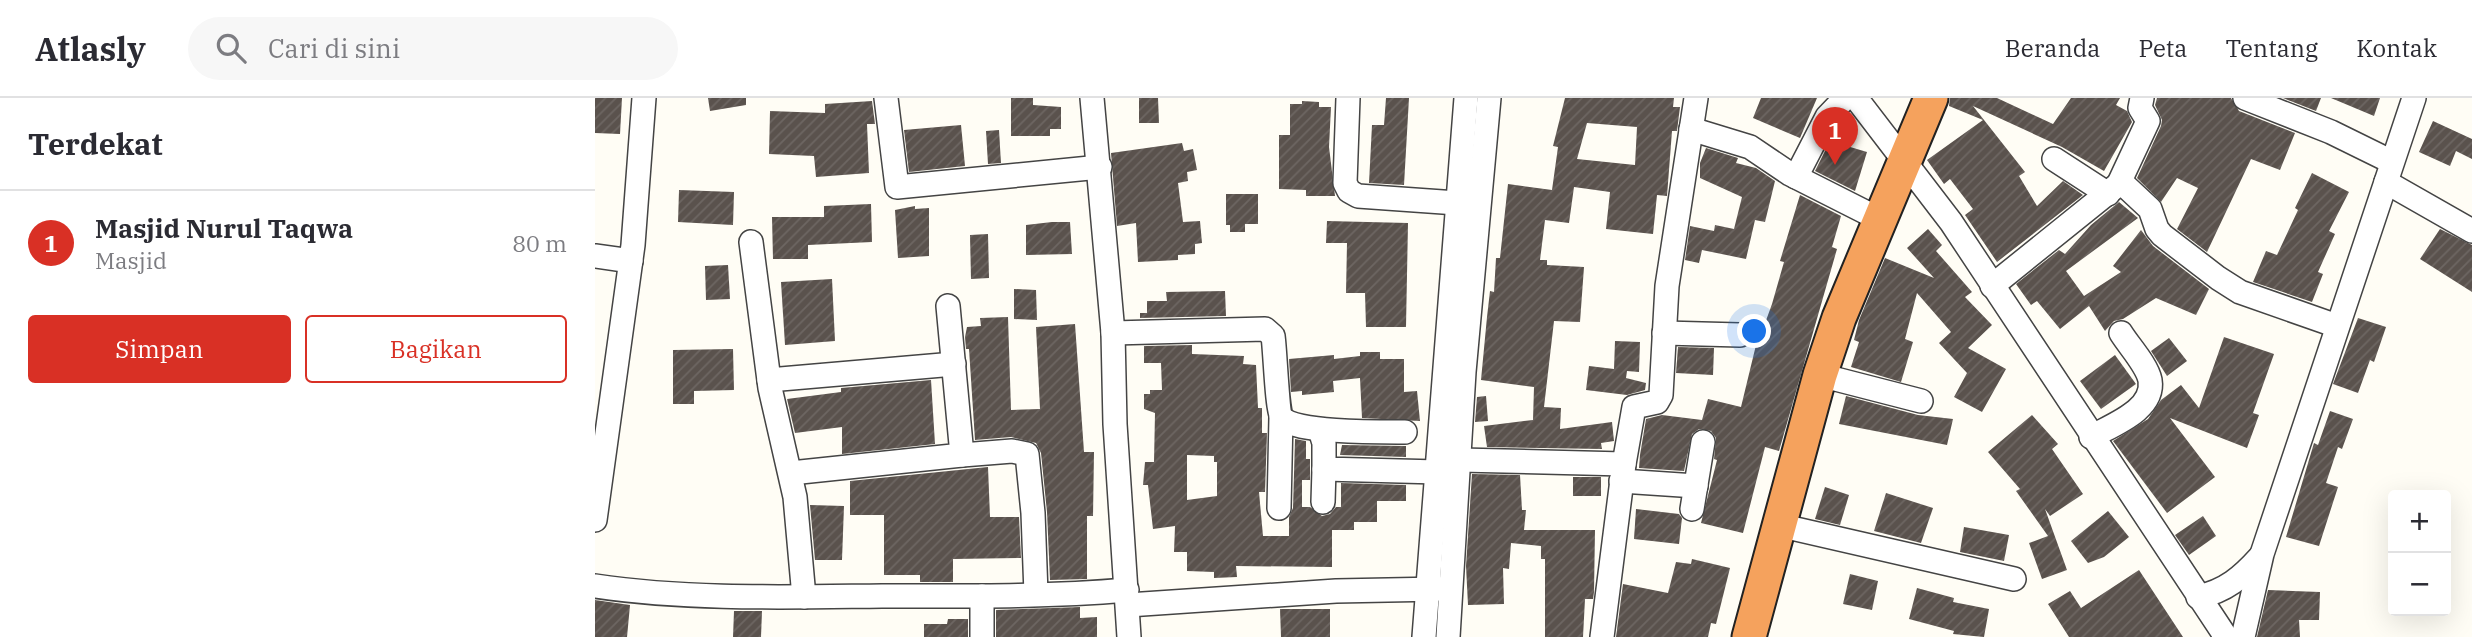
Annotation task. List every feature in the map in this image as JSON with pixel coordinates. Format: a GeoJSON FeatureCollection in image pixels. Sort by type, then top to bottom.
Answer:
{"type":"FeatureCollection","features":[{"type":"Feature","properties":{"kind":"highway"},"geometry":{"type":"LineString","coordinates":[[1749,637],[1820,375],[1843,307],[1931,98]]}},
{"type":"Feature","properties":{"kind":"street"},"geometry":{"type":"LineString","coordinates":[[595,520],[631,261],[644,98]]}},
{"type":"Feature","properties":{"kind":"street"},"geometry":{"type":"LineString","coordinates":[[886,98],[897,187],[1100,167]]}},
{"type":"Feature","properties":{"kind":"street"},"geometry":{"type":"LineString","coordinates":[[1092,98],[1113,334],[1115,424],[1129,637]]}},
{"type":"Feature","properties":{"kind":"street"},"geometry":{"type":"LineString","coordinates":[[1348,98],[1345,183],[1349,191],[1358,196],[1457,202]]}},
{"type":"Feature","properties":{"kind":"street"},"geometry":{"type":"LineString","coordinates":[[1424,637],[1466,98]]}},
{"type":"Feature","properties":{"kind":"street"},"geometry":{"type":"LineString","coordinates":[[1448,637],[1464,372],[1489,98]]}},
{"type":"Feature","properties":{"kind":"street"},"geometry":{"type":"LineString","coordinates":[[1602,637],[1622,472],[1634,407],[1660,399],[1667,285],[1696,98]]}},
{"type":"Feature","properties":{"kind":"street"},"geometry":{"type":"LineString","coordinates":[[1796,177],[1827,117],[1845,98]]}},
{"type":"Feature","properties":{"kind":"street"},"geometry":{"type":"LineString","coordinates":[[1856,98],[1951,222],[2226,637]]}},
{"type":"Feature","properties":{"kind":"street"},"geometry":{"type":"LineString","coordinates":[[1992,286],[2114,188],[2148,121],[2140,108],[2143,98]]}},
{"type":"Feature","properties":{"kind":"street"},"geometry":{"type":"LineString","coordinates":[[2245,98],[2331,132],[2472,231]]}},
{"type":"Feature","properties":{"kind":"street"},"geometry":{"type":"LineString","coordinates":[[2243,637],[2262,554],[2414,98]]}},
{"type":"Feature","properties":{"kind":"street"},"geometry":{"type":"LineString","coordinates":[[1691,129],[1750,147],[1796,177],[1881,219]]}},
{"type":"Feature","properties":{"kind":"street"},"geometry":{"type":"LineString","coordinates":[[2054,159],[2150,209],[2162,235],[2240,292],[2336,326]]}},
{"type":"Feature","properties":{"kind":"street"},"geometry":{"type":"LineString","coordinates":[[751,242],[769,380],[791,473],[804,597]]}},
{"type":"Feature","properties":{"kind":"street"},"geometry":{"type":"LineString","coordinates":[[595,256],[631,261]]}},
{"type":"Feature","properties":{"kind":"street"},"geometry":{"type":"LineString","coordinates":[[948,306],[962,455]]}},
{"type":"Feature","properties":{"kind":"street"},"geometry":{"type":"LineString","coordinates":[[1113,334],[1269,331],[1273,336],[1281,418],[1279,508]]}},
{"type":"Feature","properties":{"kind":"street"},"geometry":{"type":"LineString","coordinates":[[1664,333],[1741,335]]}},
{"type":"Feature","properties":{"kind":"street"},"geometry":{"type":"LineString","coordinates":[[2091,437],[2143,406],[2149,393],[2150,378],[2121,334]]}},
{"type":"Feature","properties":{"kind":"street"},"geometry":{"type":"LineString","coordinates":[[769,380],[954,364]]}},
{"type":"Feature","properties":{"kind":"street"},"geometry":{"type":"LineString","coordinates":[[1820,375],[1921,401]]}},
{"type":"Feature","properties":{"kind":"street"},"geometry":{"type":"LineString","coordinates":[[1281,418],[1294,426],[1320,430],[1405,432]]}},
{"type":"Feature","properties":{"kind":"street"},"geometry":{"type":"LineString","coordinates":[[1320,430],[1324,443],[1323,502]]}},
{"type":"Feature","properties":{"kind":"street"},"geometry":{"type":"LineString","coordinates":[[1692,509],[1703,442]]}},
{"type":"Feature","properties":{"kind":"street"},"geometry":{"type":"LineString","coordinates":[[791,473],[962,455],[1012,451],[1027,454],[1034,513],[1036,594]]}},
{"type":"Feature","properties":{"kind":"street"},"geometry":{"type":"LineString","coordinates":[[1460,460],[1622,472],[1696,486]]}},
{"type":"Feature","properties":{"kind":"street"},"geometry":{"type":"LineString","coordinates":[[1324,469],[1438,472]]}},
{"type":"Feature","properties":{"kind":"street"},"geometry":{"type":"LineString","coordinates":[[1778,525],[2014,579]]}},
{"type":"Feature","properties":{"kind":"street"},"geometry":{"type":"LineString","coordinates":[[2198,597],[2215,593],[2237,580],[2262,554]]}},
{"type":"Feature","properties":{"kind":"street"},"geometry":{"type":"LineString","coordinates":[[595,586],[672,596],[804,597],[1036,594],[1128,598],[1427,588],[1451,590]]}},
{"type":"Feature","properties":{"kind":"street"},"geometry":{"type":"LineString","coordinates":[[982,596],[982,637]]}},
{"type":"Feature","properties":{"kind":"building"},"geometry":{"type":"Polygon","coordinates":[[[595,98],[622,98],[620,134],[595,133],[595,98]]]}},
{"type":"Feature","properties":{"kind":"building"},"geometry":{"type":"Polygon","coordinates":[[[708,98],[746,98],[746,105],[710,111],[708,98]]]}},
{"type":"Feature","properties":{"kind":"building"},"geometry":{"type":"Polygon","coordinates":[[[1011,98],[1033,98],[1033,105],[1061,107],[1061,129],[1050,129],[1050,136],[1011,136],[1011,98]]]}},
{"type":"Feature","properties":{"kind":"building"},"geometry":{"type":"Polygon","coordinates":[[[1139,98],[1158,98],[1159,123],[1139,123],[1139,98]]]}},
{"type":"Feature","properties":{"kind":"building"},"geometry":{"type":"Polygon","coordinates":[[[1386,98],[1409,98],[1404,185],[1369,183],[1372,125],[1384,125],[1386,98]]]}},
{"type":"Feature","properties":{"kind":"building"},"geometry":{"type":"Polygon","coordinates":[[[1565,98],[1674,98],[1673,107],[1680,107],[1677,131],[1672,131],[1667,196],[1657,195],[1653,234],[1606,229],[1610,192],[1574,187],[1569,223],[1545,220],[1540,260],[1547,260],[1547,265],[1584,267],[1580,322],[1554,321],[1544,407],[1561,408],[1560,429],[1612,422],[1614,441],[1601,443],[1602,449],[1487,447],[1484,426],[1533,420],[1534,387],[1481,380],[1490,291],[1494,292],[1496,258],[1500,258],[1508,184],[1552,190],[1558,147],[1553,146],[1565,98]],[[1587,123],[1577,159],[1635,165],[1637,127],[1587,123]]]}},
{"type":"Feature","properties":{"kind":"building"},"geometry":{"type":"Polygon","coordinates":[[[1761,98],[1817,98],[1800,138],[1753,118],[1761,98]]]}},
{"type":"Feature","properties":{"kind":"building"},"geometry":{"type":"Polygon","coordinates":[[[1950,98],[1997,98],[2053,124],[2071,98],[2120,98],[2116,105],[2127,111],[2132,122],[2104,171],[2062,147],[1973,106],[2025,172],[2019,176],[2037,206],[2063,181],[2083,195],[1997,262],[1965,215],[1973,209],[1950,179],[1944,184],[1927,160],[1983,120],[1949,106],[1950,98]]]}},
{"type":"Feature","properties":{"kind":"building"},"geometry":{"type":"Polygon","coordinates":[[[2157,98],[2231,98],[2239,111],[2295,133],[2280,170],[2251,159],[2207,252],[2177,229],[2198,188],[2177,178],[2161,202],[2137,178],[2161,126],[2162,120],[2155,105],[2157,98]]]}},
{"type":"Feature","properties":{"kind":"building"},"geometry":{"type":"Polygon","coordinates":[[[2283,98],[2321,98],[2316,111],[2283,98]]]}},
{"type":"Feature","properties":{"kind":"building"},"geometry":{"type":"Polygon","coordinates":[[[2331,98],[2380,98],[2374,116],[2331,98]]]}},
{"type":"Feature","properties":{"kind":"building"},"geometry":{"type":"Polygon","coordinates":[[[872,101],[875,124],[867,124],[869,173],[816,177],[814,156],[769,154],[770,111],[825,113],[825,104],[872,101]]]}},
{"type":"Feature","properties":{"kind":"building"},"geometry":{"type":"Polygon","coordinates":[[[1302,101],[1319,102],[1319,107],[1331,107],[1329,147],[1335,196],[1306,196],[1306,190],[1279,189],[1279,135],[1290,135],[1290,104],[1302,104],[1302,101]]]}},
{"type":"Feature","properties":{"kind":"building"},"geometry":{"type":"Polygon","coordinates":[[[2433,121],[2472,139],[2472,159],[2456,151],[2450,166],[2419,152],[2433,121]]]}},
{"type":"Feature","properties":{"kind":"building"},"geometry":{"type":"Polygon","coordinates":[[[961,125],[965,166],[909,172],[904,130],[961,125]]]}},
{"type":"Feature","properties":{"kind":"building"},"geometry":{"type":"Polygon","coordinates":[[[999,130],[1001,163],[988,164],[986,131],[999,130]]]}},
{"type":"Feature","properties":{"kind":"building"},"geometry":{"type":"Polygon","coordinates":[[[1830,141],[1867,152],[1855,191],[1815,171],[1830,141]]]}},
{"type":"Feature","properties":{"kind":"building"},"geometry":{"type":"Polygon","coordinates":[[[1182,143],[1184,151],[1193,149],[1197,170],[1187,172],[1188,181],[1178,183],[1183,222],[1200,221],[1202,243],[1195,244],[1195,254],[1178,255],[1178,260],[1138,262],[1136,223],[1117,226],[1111,153],[1182,143]]]}},
{"type":"Feature","properties":{"kind":"building"},"geometry":{"type":"Polygon","coordinates":[[[1706,148],[1738,158],[1736,163],[1756,168],[1775,181],[1765,222],[1755,220],[1746,259],[1702,250],[1699,263],[1685,260],[1690,226],[1714,231],[1715,225],[1734,229],[1742,197],[1700,178],[1700,163],[1706,148]]]}},
{"type":"Feature","properties":{"kind":"building"},"geometry":{"type":"Polygon","coordinates":[[[2312,173],[2349,192],[2329,231],[2335,234],[2318,272],[2323,274],[2312,302],[2253,282],[2266,251],[2277,255],[2312,173]]]}},
{"type":"Feature","properties":{"kind":"building"},"geometry":{"type":"Polygon","coordinates":[[[679,190],[734,192],[733,225],[678,222],[679,190]]]}},
{"type":"Feature","properties":{"kind":"building"},"geometry":{"type":"Polygon","coordinates":[[[1226,194],[1258,194],[1258,224],[1245,224],[1245,232],[1230,232],[1230,225],[1226,225],[1226,194]]]}},
{"type":"Feature","properties":{"kind":"building"},"geometry":{"type":"Polygon","coordinates":[[[1800,195],[1841,216],[1832,247],[1837,249],[1779,451],[1765,447],[1743,533],[1701,523],[1717,460],[1714,459],[1716,438],[1711,431],[1699,429],[1692,434],[1684,471],[1639,468],[1646,419],[1662,415],[1702,420],[1708,399],[1741,407],[1756,345],[1752,344],[1758,324],[1764,326],[1772,304],[1784,262],[1780,261],[1800,195]]]}},
{"type":"Feature","properties":{"kind":"building"},"geometry":{"type":"Polygon","coordinates":[[[2119,202],[2138,218],[2066,271],[2084,296],[2121,272],[2113,266],[2141,230],[2153,246],[2209,289],[2196,315],[2156,298],[2123,319],[2114,321],[2105,331],[2089,306],[2060,329],[2037,301],[2031,305],[2016,284],[2059,250],[2065,254],[2091,225],[2119,202]]]}},
{"type":"Feature","properties":{"kind":"building"},"geometry":{"type":"Polygon","coordinates":[[[871,204],[872,242],[808,245],[808,259],[773,259],[772,217],[824,217],[824,206],[871,204]]]}},
{"type":"Feature","properties":{"kind":"building"},"geometry":{"type":"Polygon","coordinates":[[[915,206],[915,209],[929,208],[929,256],[898,258],[895,210],[915,206]]]}},
{"type":"Feature","properties":{"kind":"building"},"geometry":{"type":"Polygon","coordinates":[[[1327,221],[1408,223],[1406,327],[1366,327],[1365,293],[1346,293],[1347,243],[1326,243],[1327,221]]]}},
{"type":"Feature","properties":{"kind":"building"},"geometry":{"type":"Polygon","coordinates":[[[1070,222],[1072,254],[1026,255],[1026,225],[1070,222]]]}},
{"type":"Feature","properties":{"kind":"building"},"geometry":{"type":"Polygon","coordinates":[[[1928,229],[1942,245],[1936,251],[1972,292],[1965,297],[1992,325],[1968,348],[2006,369],[1982,412],[1954,397],[1967,373],[1939,343],[1951,332],[1917,293],[1905,339],[1913,342],[1901,382],[1851,367],[1859,342],[1854,340],[1859,320],[1885,258],[1934,278],[1907,248],[1928,229]]]}},
{"type":"Feature","properties":{"kind":"building"},"geometry":{"type":"Polygon","coordinates":[[[2440,229],[2472,245],[2472,292],[2420,259],[2440,229]]]}},
{"type":"Feature","properties":{"kind":"building"},"geometry":{"type":"Polygon","coordinates":[[[988,234],[989,278],[971,279],[970,235],[988,234]]]}},
{"type":"Feature","properties":{"kind":"building"},"geometry":{"type":"Polygon","coordinates":[[[728,265],[730,299],[706,300],[705,266],[728,265]]]}},
{"type":"Feature","properties":{"kind":"building"},"geometry":{"type":"Polygon","coordinates":[[[832,279],[835,341],[785,345],[781,282],[832,279]]]}},
{"type":"Feature","properties":{"kind":"building"},"geometry":{"type":"Polygon","coordinates":[[[1014,289],[1036,290],[1037,320],[1014,319],[1014,289]]]}},
{"type":"Feature","properties":{"kind":"building"},"geometry":{"type":"Polygon","coordinates":[[[1225,291],[1226,316],[1140,318],[1140,313],[1147,313],[1147,301],[1167,301],[1166,292],[1225,291]]]}},
{"type":"Feature","properties":{"kind":"building"},"geometry":{"type":"Polygon","coordinates":[[[1008,317],[1011,410],[1040,409],[1036,327],[1075,324],[1084,452],[1094,452],[1093,516],[1087,516],[1087,579],[1050,580],[1041,453],[1036,443],[1011,437],[975,440],[969,349],[966,349],[965,337],[967,327],[981,326],[980,318],[1008,317]]]}},
{"type":"Feature","properties":{"kind":"building"},"geometry":{"type":"Polygon","coordinates":[[[2358,318],[2386,327],[2374,362],[2370,360],[2358,393],[2333,384],[2358,318]]]}},
{"type":"Feature","properties":{"kind":"building"},"geometry":{"type":"Polygon","coordinates":[[[2224,337],[2274,354],[2253,413],[2259,415],[2247,448],[2170,418],[2215,477],[2167,513],[2113,441],[2148,419],[2161,400],[2181,385],[2199,408],[2224,337]]]}},
{"type":"Feature","properties":{"kind":"building"},"geometry":{"type":"Polygon","coordinates":[[[2169,338],[2187,361],[2167,376],[2151,351],[2169,338]]]}},
{"type":"Feature","properties":{"kind":"building"},"geometry":{"type":"Polygon","coordinates":[[[1615,341],[1640,342],[1639,372],[1627,371],[1626,378],[1646,383],[1645,390],[1627,395],[1586,390],[1589,366],[1614,369],[1615,341]]]}},
{"type":"Feature","properties":{"kind":"building"},"geometry":{"type":"Polygon","coordinates":[[[1192,345],[1192,354],[1244,356],[1243,364],[1256,365],[1258,408],[1262,408],[1262,433],[1267,433],[1265,492],[1259,492],[1263,536],[1289,536],[1289,517],[1293,508],[1295,439],[1306,441],[1306,459],[1310,459],[1310,480],[1302,480],[1302,507],[1310,507],[1322,516],[1330,514],[1336,507],[1341,507],[1341,483],[1406,485],[1406,501],[1377,501],[1377,522],[1354,522],[1354,530],[1332,530],[1332,567],[1236,566],[1237,577],[1214,578],[1214,572],[1187,571],[1187,552],[1174,552],[1175,526],[1153,529],[1148,485],[1143,485],[1145,462],[1154,462],[1155,413],[1144,409],[1144,394],[1150,394],[1150,390],[1162,390],[1161,363],[1144,363],[1144,346],[1192,345]],[[1187,455],[1187,500],[1217,496],[1217,462],[1214,462],[1214,456],[1187,455]]]}},
{"type":"Feature","properties":{"kind":"building"},"geometry":{"type":"Polygon","coordinates":[[[1678,347],[1714,348],[1713,375],[1676,373],[1678,347]]]}},
{"type":"Feature","properties":{"kind":"building"},"geometry":{"type":"Polygon","coordinates":[[[733,349],[734,390],[694,391],[694,404],[673,404],[673,350],[733,349]]]}},
{"type":"Feature","properties":{"kind":"building"},"geometry":{"type":"Polygon","coordinates":[[[1360,352],[1380,352],[1380,359],[1404,359],[1404,392],[1417,391],[1420,421],[1362,418],[1360,378],[1333,381],[1334,392],[1302,395],[1302,391],[1291,392],[1289,359],[1334,355],[1334,359],[1360,356],[1360,352]]]}},
{"type":"Feature","properties":{"kind":"building"},"geometry":{"type":"Polygon","coordinates":[[[2115,355],[2136,384],[2101,409],[2080,381],[2115,355]]]}},
{"type":"Feature","properties":{"kind":"building"},"geometry":{"type":"Polygon","coordinates":[[[931,380],[935,444],[842,454],[842,427],[795,433],[787,399],[841,392],[841,388],[931,380]]]}},
{"type":"Feature","properties":{"kind":"building"},"geometry":{"type":"Polygon","coordinates":[[[1486,396],[1488,421],[1475,422],[1477,397],[1486,396]]]}},
{"type":"Feature","properties":{"kind":"building"},"geometry":{"type":"Polygon","coordinates":[[[1846,396],[1918,415],[1953,419],[1947,445],[1839,424],[1846,396]]]}},
{"type":"Feature","properties":{"kind":"building"},"geometry":{"type":"Polygon","coordinates":[[[2330,411],[2353,419],[2342,449],[2338,447],[2326,483],[2338,487],[2319,546],[2286,537],[2314,443],[2318,445],[2330,411]]]}},
{"type":"Feature","properties":{"kind":"building"},"geometry":{"type":"Polygon","coordinates":[[[2032,415],[2058,444],[2052,449],[2083,494],[2050,516],[2045,509],[2067,570],[2042,579],[2029,543],[2048,536],[2016,491],[2020,489],[1988,452],[2032,415]]]}},
{"type":"Feature","properties":{"kind":"building"},"geometry":{"type":"Polygon","coordinates":[[[1342,445],[1406,446],[1406,457],[1340,455],[1342,445]]]}},
{"type":"Feature","properties":{"kind":"building"},"geometry":{"type":"Polygon","coordinates":[[[988,467],[990,517],[1019,517],[1021,558],[953,559],[953,582],[920,582],[920,575],[884,575],[884,515],[850,515],[850,481],[988,467]]]}},
{"type":"Feature","properties":{"kind":"building"},"geometry":{"type":"Polygon","coordinates":[[[1472,474],[1520,475],[1522,510],[1526,510],[1524,530],[1595,530],[1594,592],[1593,599],[1585,599],[1583,637],[1545,637],[1545,559],[1541,559],[1541,546],[1511,543],[1509,569],[1503,568],[1504,604],[1468,605],[1466,566],[1472,474]]]}},
{"type":"Feature","properties":{"kind":"building"},"geometry":{"type":"Polygon","coordinates":[[[1573,477],[1601,477],[1601,496],[1573,496],[1573,477]]]}},
{"type":"Feature","properties":{"kind":"building"},"geometry":{"type":"Polygon","coordinates":[[[1825,487],[1849,495],[1840,525],[1815,519],[1825,487]]]}},
{"type":"Feature","properties":{"kind":"building"},"geometry":{"type":"Polygon","coordinates":[[[1886,493],[1933,508],[1921,543],[1874,531],[1886,493]]]}},
{"type":"Feature","properties":{"kind":"building"},"geometry":{"type":"Polygon","coordinates":[[[810,505],[844,506],[842,560],[815,560],[810,505]]]}},
{"type":"Feature","properties":{"kind":"building"},"geometry":{"type":"Polygon","coordinates":[[[1636,509],[1679,514],[1682,518],[1679,544],[1634,539],[1636,509]]]}},
{"type":"Feature","properties":{"kind":"building"},"geometry":{"type":"Polygon","coordinates":[[[2108,511],[2129,537],[2104,557],[2088,563],[2071,541],[2108,511]]]}},
{"type":"Feature","properties":{"kind":"building"},"geometry":{"type":"Polygon","coordinates":[[[2203,516],[2216,536],[2189,555],[2175,535],[2203,516]]]}},
{"type":"Feature","properties":{"kind":"building"},"geometry":{"type":"Polygon","coordinates":[[[1964,527],[2009,535],[2004,561],[1960,552],[1964,527]]]}},
{"type":"Feature","properties":{"kind":"building"},"geometry":{"type":"Polygon","coordinates":[[[1692,559],[1730,568],[1716,624],[1711,623],[1708,637],[1616,637],[1623,584],[1668,593],[1676,562],[1691,564],[1692,559]]]}},
{"type":"Feature","properties":{"kind":"building"},"geometry":{"type":"Polygon","coordinates":[[[2139,570],[2183,637],[2069,637],[2048,604],[2070,591],[2081,608],[2139,570]]]}},
{"type":"Feature","properties":{"kind":"building"},"geometry":{"type":"Polygon","coordinates":[[[1850,574],[1878,581],[1872,610],[1843,604],[1850,574]]]}},
{"type":"Feature","properties":{"kind":"building"},"geometry":{"type":"Polygon","coordinates":[[[1917,588],[1954,598],[1953,602],[1989,609],[1984,637],[1953,634],[1954,631],[1909,619],[1917,588]]]}},
{"type":"Feature","properties":{"kind":"building"},"geometry":{"type":"Polygon","coordinates":[[[2268,590],[2320,592],[2319,620],[2299,620],[2300,637],[2257,637],[2268,590]]]}},
{"type":"Feature","properties":{"kind":"building"},"geometry":{"type":"Polygon","coordinates":[[[595,600],[630,605],[627,637],[595,637],[595,600]]]}},
{"type":"Feature","properties":{"kind":"building"},"geometry":{"type":"Polygon","coordinates":[[[1080,607],[1080,618],[1097,617],[1097,637],[996,637],[996,610],[1080,607]]]}},
{"type":"Feature","properties":{"kind":"building"},"geometry":{"type":"Polygon","coordinates":[[[1280,609],[1330,609],[1330,637],[1281,637],[1280,609]]]}},
{"type":"Feature","properties":{"kind":"building"},"geometry":{"type":"Polygon","coordinates":[[[734,611],[762,611],[761,637],[733,637],[734,611]]]}},
{"type":"Feature","properties":{"kind":"building"},"geometry":{"type":"Polygon","coordinates":[[[948,619],[968,619],[968,637],[924,637],[924,624],[947,624],[948,619]]]}},
{"type":"Feature","properties":{"kind":"place","name":"Masjid Nurul Taqwa"},"geometry":{"type":"Point","coordinates":[1835,165]}}]}
